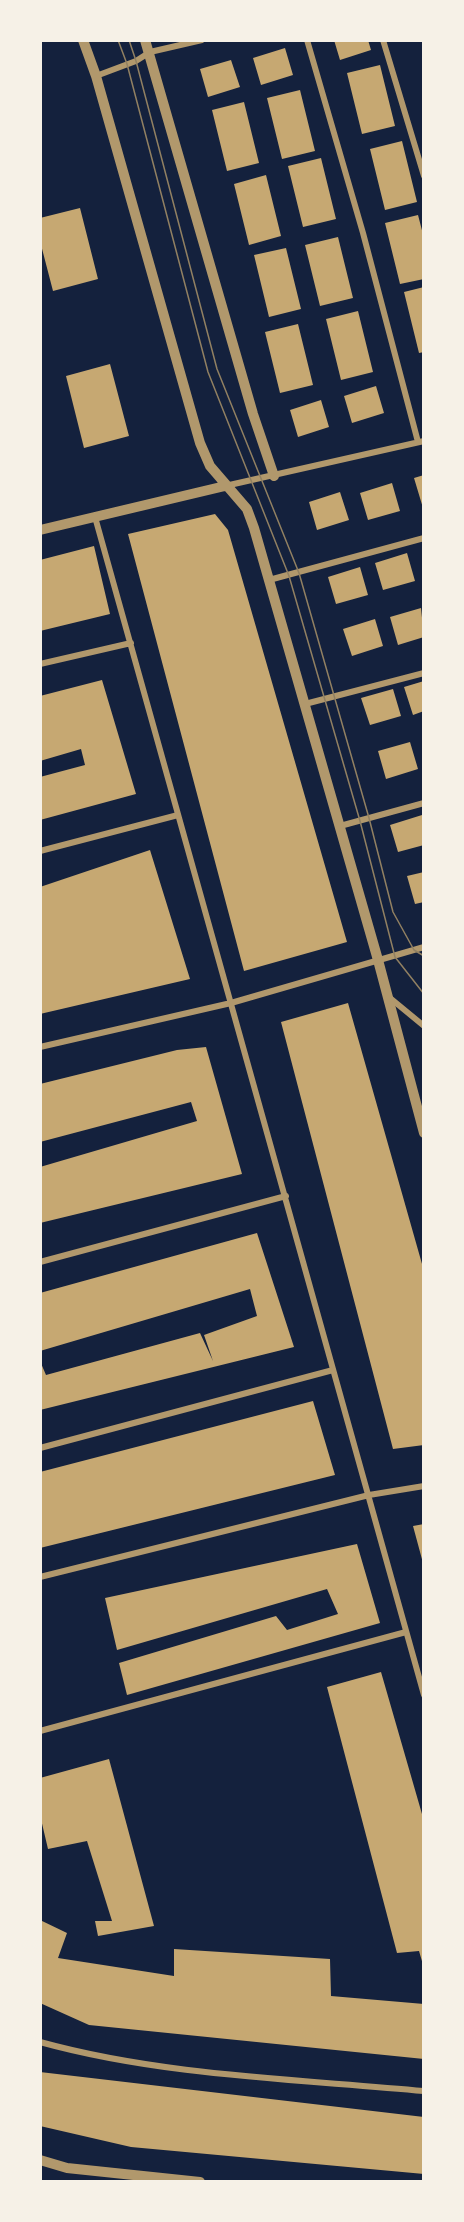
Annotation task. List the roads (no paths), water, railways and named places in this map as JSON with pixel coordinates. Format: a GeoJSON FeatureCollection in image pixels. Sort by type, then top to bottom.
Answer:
{"type":"FeatureCollection","features":[{"type":"Feature","properties":{"kind":"street"},"geometry":{"type":"LineString","coordinates":[[83,40],[96,76],[200,443],[210,466],[247,509],[378,960],[423,1133]]}},
{"type":"Feature","properties":{"kind":"street"},"geometry":{"type":"LineString","coordinates":[[145,40],[253,414],[274,476]]}},
{"type":"Feature","properties":{"kind":"street"},"geometry":{"type":"LineString","coordinates":[[96,76],[136,61],[150,52],[202,40]]}},
{"type":"Feature","properties":{"kind":"street"},"geometry":{"type":"LineString","coordinates":[[40,530],[421,442],[307,40]]}},
{"type":"Feature","properties":{"kind":"street"},"geometry":{"type":"LineString","coordinates":[[383,40],[423,176]]}},
{"type":"Feature","properties":{"kind":"street"},"geometry":{"type":"LineString","coordinates":[[95,517],[423,1695]]}},
{"type":"Feature","properties":{"kind":"street"},"geometry":{"type":"LineString","coordinates":[[269,580],[423,538]]}},
{"type":"Feature","properties":{"kind":"street"},"geometry":{"type":"LineString","coordinates":[[40,664],[131,643]]}},
{"type":"Feature","properties":{"kind":"street"},"geometry":{"type":"LineString","coordinates":[[305,704],[423,672]]}},
{"type":"Feature","properties":{"kind":"street"},"geometry":{"type":"LineString","coordinates":[[340,826],[423,803]]}},
{"type":"Feature","properties":{"kind":"street"},"geometry":{"type":"LineString","coordinates":[[40,851],[178,816]]}},
{"type":"Feature","properties":{"kind":"street"},"geometry":{"type":"LineString","coordinates":[[40,1047],[231,1003],[423,947]]}},
{"type":"Feature","properties":{"kind":"street"},"geometry":{"type":"LineString","coordinates":[[387,996],[423,1026]]}},
{"type":"Feature","properties":{"kind":"street"},"geometry":{"type":"LineString","coordinates":[[40,1262],[285,1196]]}},
{"type":"Feature","properties":{"kind":"street"},"geometry":{"type":"LineString","coordinates":[[40,1449],[333,1370]]}},
{"type":"Feature","properties":{"kind":"street"},"geometry":{"type":"LineString","coordinates":[[40,1577],[369,1495],[423,1486]]}},
{"type":"Feature","properties":{"kind":"street"},"geometry":{"type":"LineString","coordinates":[[40,1731],[406,1632]]}},
{"type":"Feature","properties":{"kind":"street"},"geometry":{"type":"LineString","coordinates":[[40,2042],[86,2055],[180,2068],[423,2091]]}},
{"type":"Feature","properties":{"kind":"street"},"geometry":{"type":"LineString","coordinates":[[40,2160],[67,2168],[200,2181]]}},
{"type":"Feature","properties":{"kind":"tram line"},"geometry":{"type":"LineString","coordinates":[[118,40],[127,64],[208,372],[289,576],[360,821],[395,957],[424,994]]}},
{"type":"Feature","properties":{"kind":"tram line"},"geometry":{"type":"LineString","coordinates":[[129,40],[217,369],[299,573],[369,818],[393,912],[414,950],[424,956]]}}]}
